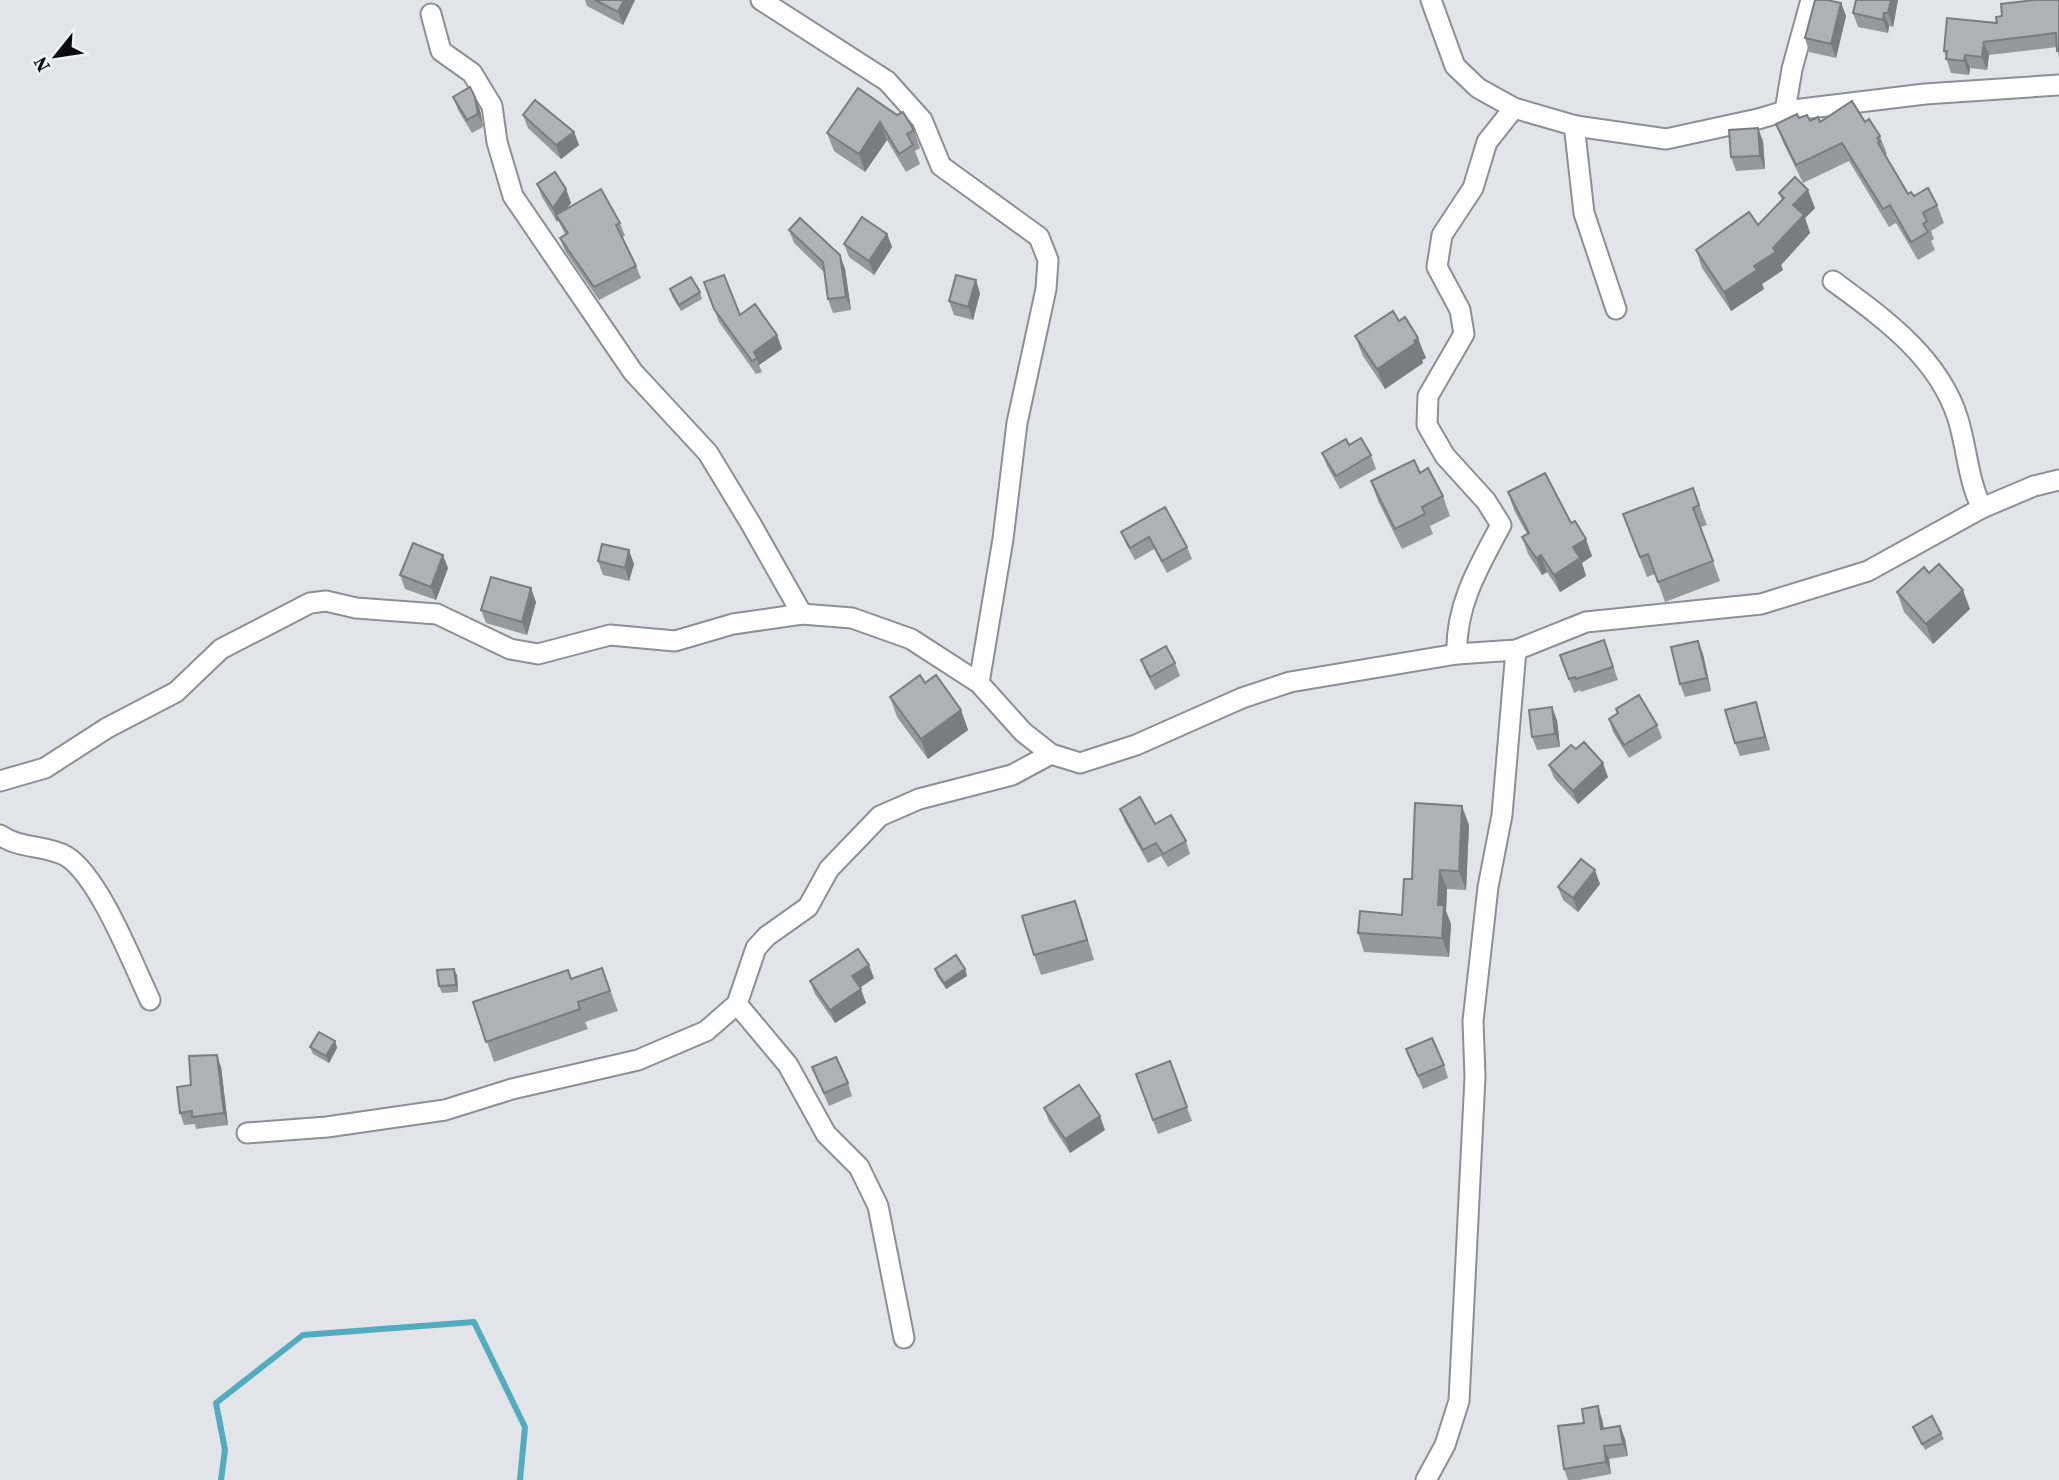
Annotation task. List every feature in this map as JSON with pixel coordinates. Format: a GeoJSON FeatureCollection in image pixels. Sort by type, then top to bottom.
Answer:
{"type":"FeatureCollection","features":[{"type":"Feature","properties":{"kind":"street"},"geometry":{"type":"LineString","coordinates":[[761,0],[887,81],[922,120],[941,166],[1039,237],[1048,260],[1046,289],[1017,423],[1003,539],[979,683]]}},
{"type":"Feature","properties":{"kind":"street"},"geometry":{"type":"LineString","coordinates":[[1431,0],[1455,66],[1478,88],[1514,108],[1576,126],[1666,139],[1785,111],[1925,94],[2059,85]]}},
{"type":"Feature","properties":{"kind":"street"},"geometry":{"type":"LineString","coordinates":[[1785,111],[1792,69],[1811,0]]}},
{"type":"Feature","properties":{"kind":"street"},"geometry":{"type":"LineString","coordinates":[[431,14],[441,51],[472,73],[492,106],[497,142],[513,196],[633,372],[708,453],[802,614]]}},
{"type":"Feature","properties":{"kind":"street"},"geometry":{"type":"LineString","coordinates":[[1457,654],[1456,634],[1470,581],[1501,525],[1486,500],[1445,456],[1427,425],[1428,396],[1464,334],[1460,310],[1437,268],[1442,235],[1473,188],[1487,142],[1514,108]]}},
{"type":"Feature","properties":{"kind":"street"},"geometry":{"type":"LineString","coordinates":[[1576,126],[1574,133],[1584,213],[1616,309]]}},
{"type":"Feature","properties":{"kind":"street"},"geometry":{"type":"LineString","coordinates":[[1833,281],[1891,323],[1937,374],[1958,417],[1976,496],[1982,508]]}},
{"type":"Feature","properties":{"kind":"street"},"geometry":{"type":"LineString","coordinates":[[0,782],[45,768],[107,729],[176,692],[221,649],[310,603],[326,601],[356,608],[437,614],[510,649],[538,654],[610,635],[675,641],[733,624],[802,614],[852,618],[911,639],[979,683],[1023,732],[1051,754],[1080,763],[1136,745],[1242,698],[1290,682],[1457,654],[1516,650],[1586,622],[1761,604],[1868,571],[1982,508],[2034,485],[2059,480]]}},
{"type":"Feature","properties":{"kind":"street"},"geometry":{"type":"LineString","coordinates":[[1426,1480],[1445,1445],[1459,1401],[1475,1077],[1473,1021],[1488,887],[1502,814],[1516,650]]}},
{"type":"Feature","properties":{"kind":"street"},"geometry":{"type":"LineString","coordinates":[[247,1133],[327,1127],[445,1111],[512,1088],[638,1060],[706,1031],[737,1004],[756,948],[767,936],[807,907],[829,869],[880,816],[919,799],[1012,775],[1051,754]]}},
{"type":"Feature","properties":{"kind":"street"},"geometry":{"type":"LineString","coordinates":[[0,835],[8,841],[51,850],[68,857],[82,872],[101,897],[150,1000]]}},
{"type":"Feature","properties":{"kind":"street"},"geometry":{"type":"LineString","coordinates":[[737,1004],[788,1065],[826,1134],[859,1167],[878,1206],[904,1338]]}},
{"type":"Feature","properties":{"kind":"building"},"geometry":{"type":"Polygon","coordinates":[[[595,0],[624,0],[618,12],[595,0]]]}},
{"type":"Feature","properties":{"kind":"building"},"geometry":{"type":"Polygon","coordinates":[[[1815,0],[1841,3],[1831,44],[1805,38],[1815,0]]]}},
{"type":"Feature","properties":{"kind":"building"},"geometry":{"type":"Polygon","coordinates":[[[1856,0],[1891,0],[1883,20],[1853,13],[1856,0]]]}},
{"type":"Feature","properties":{"kind":"building"},"geometry":{"type":"Polygon","coordinates":[[[2059,0],[2059,51],[2056,33],[1984,42],[1982,57],[1965,55],[1964,61],[1946,59],[1947,51],[1944,51],[1947,18],[1997,23],[1996,17],[2002,16],[2001,4],[2059,0]]]}},
{"type":"Feature","properties":{"kind":"building"},"geometry":{"type":"Polygon","coordinates":[[[470,87],[478,114],[467,120],[453,97],[470,87]]]}},
{"type":"Feature","properties":{"kind":"building"},"geometry":{"type":"Polygon","coordinates":[[[858,88],[897,115],[903,112],[914,130],[907,134],[913,145],[899,154],[880,122],[859,154],[827,133],[858,88]]]}},
{"type":"Feature","properties":{"kind":"building"},"geometry":{"type":"Polygon","coordinates":[[[535,100],[574,132],[556,145],[523,115],[535,100]]]}},
{"type":"Feature","properties":{"kind":"building"},"geometry":{"type":"Polygon","coordinates":[[[1852,101],[1865,122],[1869,119],[1880,136],[1877,138],[1880,142],[1878,143],[1908,194],[1911,192],[1914,196],[1928,188],[1937,205],[1923,213],[1927,221],[1923,224],[1928,232],[1911,242],[1890,205],[1883,209],[1842,143],[1796,165],[1776,124],[1797,114],[1799,118],[1807,115],[1810,121],[1818,117],[1820,122],[1852,101]]]}},
{"type":"Feature","properties":{"kind":"building"},"geometry":{"type":"Polygon","coordinates":[[[1758,128],[1760,156],[1731,157],[1729,130],[1758,128]]]}},
{"type":"Feature","properties":{"kind":"building"},"geometry":{"type":"Polygon","coordinates":[[[555,172],[566,189],[553,208],[537,184],[555,172]]]}},
{"type":"Feature","properties":{"kind":"building"},"geometry":{"type":"Polygon","coordinates":[[[1795,177],[1808,190],[1793,205],[1804,215],[1773,248],[1776,252],[1754,266],[1757,270],[1724,292],[1696,250],[1749,212],[1758,225],[1784,198],[1779,193],[1795,177]]]}},
{"type":"Feature","properties":{"kind":"building"},"geometry":{"type":"Polygon","coordinates":[[[601,189],[620,223],[616,225],[636,266],[594,287],[560,238],[568,233],[556,215],[601,189]]]}},
{"type":"Feature","properties":{"kind":"building"},"geometry":{"type":"Polygon","coordinates":[[[862,217],[887,234],[869,261],[844,244],[862,217]]]}},
{"type":"Feature","properties":{"kind":"building"},"geometry":{"type":"Polygon","coordinates":[[[800,218],[840,255],[846,297],[828,299],[823,262],[789,230],[800,218]]]}},
{"type":"Feature","properties":{"kind":"building"},"geometry":{"type":"Polygon","coordinates":[[[724,275],[740,315],[755,304],[777,335],[754,352],[757,358],[752,361],[714,309],[704,282],[724,275]]]}},
{"type":"Feature","properties":{"kind":"building"},"geometry":{"type":"Polygon","coordinates":[[[956,275],[976,280],[968,307],[949,301],[956,275]]]}},
{"type":"Feature","properties":{"kind":"building"},"geometry":{"type":"Polygon","coordinates":[[[691,277],[700,292],[679,305],[670,289],[691,277]]]}},
{"type":"Feature","properties":{"kind":"building"},"geometry":{"type":"Polygon","coordinates":[[[1393,311],[1399,321],[1405,317],[1418,338],[1414,341],[1416,343],[1377,369],[1355,336],[1393,311]]]}},
{"type":"Feature","properties":{"kind":"building"},"geometry":{"type":"Polygon","coordinates":[[[1361,438],[1371,455],[1336,476],[1322,453],[1346,439],[1349,445],[1361,438]]]}},
{"type":"Feature","properties":{"kind":"building"},"geometry":{"type":"Polygon","coordinates":[[[1414,460],[1420,473],[1428,468],[1443,496],[1422,507],[1425,514],[1395,529],[1371,481],[1414,460]]]}},
{"type":"Feature","properties":{"kind":"building"},"geometry":{"type":"Polygon","coordinates":[[[1545,473],[1571,523],[1575,521],[1586,539],[1573,547],[1580,558],[1554,575],[1541,555],[1536,558],[1522,537],[1529,533],[1508,492],[1545,473]]]}},
{"type":"Feature","properties":{"kind":"building"},"geometry":{"type":"Polygon","coordinates":[[[1693,488],[1699,505],[1693,508],[1713,561],[1658,582],[1648,554],[1640,557],[1623,514],[1693,488]]]}},
{"type":"Feature","properties":{"kind":"building"},"geometry":{"type":"Polygon","coordinates":[[[1165,507],[1187,547],[1162,561],[1149,537],[1130,548],[1121,532],[1165,507]]]}},
{"type":"Feature","properties":{"kind":"building"},"geometry":{"type":"Polygon","coordinates":[[[413,543],[443,555],[431,587],[400,575],[413,543]]]}},
{"type":"Feature","properties":{"kind":"building"},"geometry":{"type":"Polygon","coordinates":[[[602,544],[629,550],[625,568],[598,561],[602,544]]]}},
{"type":"Feature","properties":{"kind":"building"},"geometry":{"type":"Polygon","coordinates":[[[1939,564],[1963,590],[1926,624],[1897,592],[1924,567],[1929,573],[1939,564]]]}},
{"type":"Feature","properties":{"kind":"building"},"geometry":{"type":"Polygon","coordinates":[[[491,577],[531,588],[522,622],[481,610],[491,577]]]}},
{"type":"Feature","properties":{"kind":"building"},"geometry":{"type":"Polygon","coordinates":[[[1604,640],[1613,667],[1569,679],[1560,655],[1604,640]]]}},
{"type":"Feature","properties":{"kind":"building"},"geometry":{"type":"Polygon","coordinates":[[[1698,641],[1707,678],[1680,684],[1671,647],[1698,641]]]}},
{"type":"Feature","properties":{"kind":"building"},"geometry":{"type":"Polygon","coordinates":[[[1166,646],[1175,663],[1150,677],[1141,660],[1166,646]]]}},
{"type":"Feature","properties":{"kind":"building"},"geometry":{"type":"Polygon","coordinates":[[[920,675],[925,683],[936,675],[961,710],[921,739],[890,697],[920,675]]]}},
{"type":"Feature","properties":{"kind":"building"},"geometry":{"type":"Polygon","coordinates":[[[1639,695],[1657,725],[1624,745],[1609,719],[1618,713],[1616,709],[1639,695]]]}},
{"type":"Feature","properties":{"kind":"building"},"geometry":{"type":"Polygon","coordinates":[[[1756,702],[1765,737],[1735,743],[1725,710],[1756,702]]]}},
{"type":"Feature","properties":{"kind":"building"},"geometry":{"type":"Polygon","coordinates":[[[1552,707],[1555,734],[1532,737],[1529,710],[1552,707]]]}},
{"type":"Feature","properties":{"kind":"building"},"geometry":{"type":"Polygon","coordinates":[[[1584,742],[1603,763],[1573,791],[1549,765],[1571,745],[1576,749],[1584,742]]]}},
{"type":"Feature","properties":{"kind":"building"},"geometry":{"type":"Polygon","coordinates":[[[1140,797],[1155,824],[1171,815],[1186,841],[1163,854],[1156,843],[1143,850],[1120,809],[1140,797]]]}},
{"type":"Feature","properties":{"kind":"building"},"geometry":{"type":"Polygon","coordinates":[[[1415,803],[1462,806],[1459,871],[1440,870],[1438,905],[1444,905],[1442,938],[1358,933],[1360,911],[1402,915],[1404,879],[1412,879],[1415,803]]]}},
{"type":"Feature","properties":{"kind":"building"},"geometry":{"type":"Polygon","coordinates":[[[1581,859],[1595,870],[1573,898],[1558,887],[1581,859]]]}},
{"type":"Feature","properties":{"kind":"building"},"geometry":{"type":"Polygon","coordinates":[[[1075,901],[1087,940],[1034,955],[1022,916],[1075,901]]]}},
{"type":"Feature","properties":{"kind":"building"},"geometry":{"type":"Polygon","coordinates":[[[858,949],[869,965],[852,976],[861,989],[830,1010],[810,981],[858,949]]]}},
{"type":"Feature","properties":{"kind":"building"},"geometry":{"type":"Polygon","coordinates":[[[956,955],[965,969],[944,983],[935,969],[956,955]]]}},
{"type":"Feature","properties":{"kind":"building"},"geometry":{"type":"Polygon","coordinates":[[[602,968],[610,991],[578,1002],[580,1009],[486,1042],[473,1002],[568,970],[571,979],[602,968]]]}},
{"type":"Feature","properties":{"kind":"building"},"geometry":{"type":"Polygon","coordinates":[[[454,969],[456,985],[439,986],[437,970],[454,969]]]}},
{"type":"Feature","properties":{"kind":"building"},"geometry":{"type":"Polygon","coordinates":[[[319,1032],[335,1041],[326,1056],[310,1047],[319,1032]]]}},
{"type":"Feature","properties":{"kind":"building"},"geometry":{"type":"Polygon","coordinates":[[[1432,1038],[1444,1065],[1418,1076],[1406,1049],[1432,1038]]]}},
{"type":"Feature","properties":{"kind":"building"},"geometry":{"type":"Polygon","coordinates":[[[217,1055],[224,1113],[192,1117],[192,1111],[180,1113],[177,1087],[191,1085],[189,1056],[217,1055]]]}},
{"type":"Feature","properties":{"kind":"building"},"geometry":{"type":"Polygon","coordinates":[[[836,1057],[848,1083],[824,1093],[812,1067],[836,1057]]]}},
{"type":"Feature","properties":{"kind":"building"},"geometry":{"type":"Polygon","coordinates":[[[1170,1061],[1187,1107],[1153,1120],[1136,1074],[1170,1061]]]}},
{"type":"Feature","properties":{"kind":"building"},"geometry":{"type":"Polygon","coordinates":[[[1079,1085],[1100,1116],[1065,1139],[1044,1108],[1079,1085]]]}},
{"type":"Feature","properties":{"kind":"building"},"geometry":{"type":"Polygon","coordinates":[[[1598,1406],[1601,1429],[1620,1426],[1623,1444],[1604,1446],[1606,1462],[1564,1469],[1558,1426],[1584,1423],[1582,1409],[1598,1406]]]}},
{"type":"Feature","properties":{"kind":"building"},"geometry":{"type":"Polygon","coordinates":[[[1932,1416],[1941,1433],[1922,1444],[1913,1427],[1932,1416]]]}},
{"type":"Feature","properties":{"kind":"waterway"},"geometry":{"type":"LineString","coordinates":[[221,1480],[225,1450],[216,1403],[303,1335],[474,1322],[525,1427],[520,1480]]}}]}
